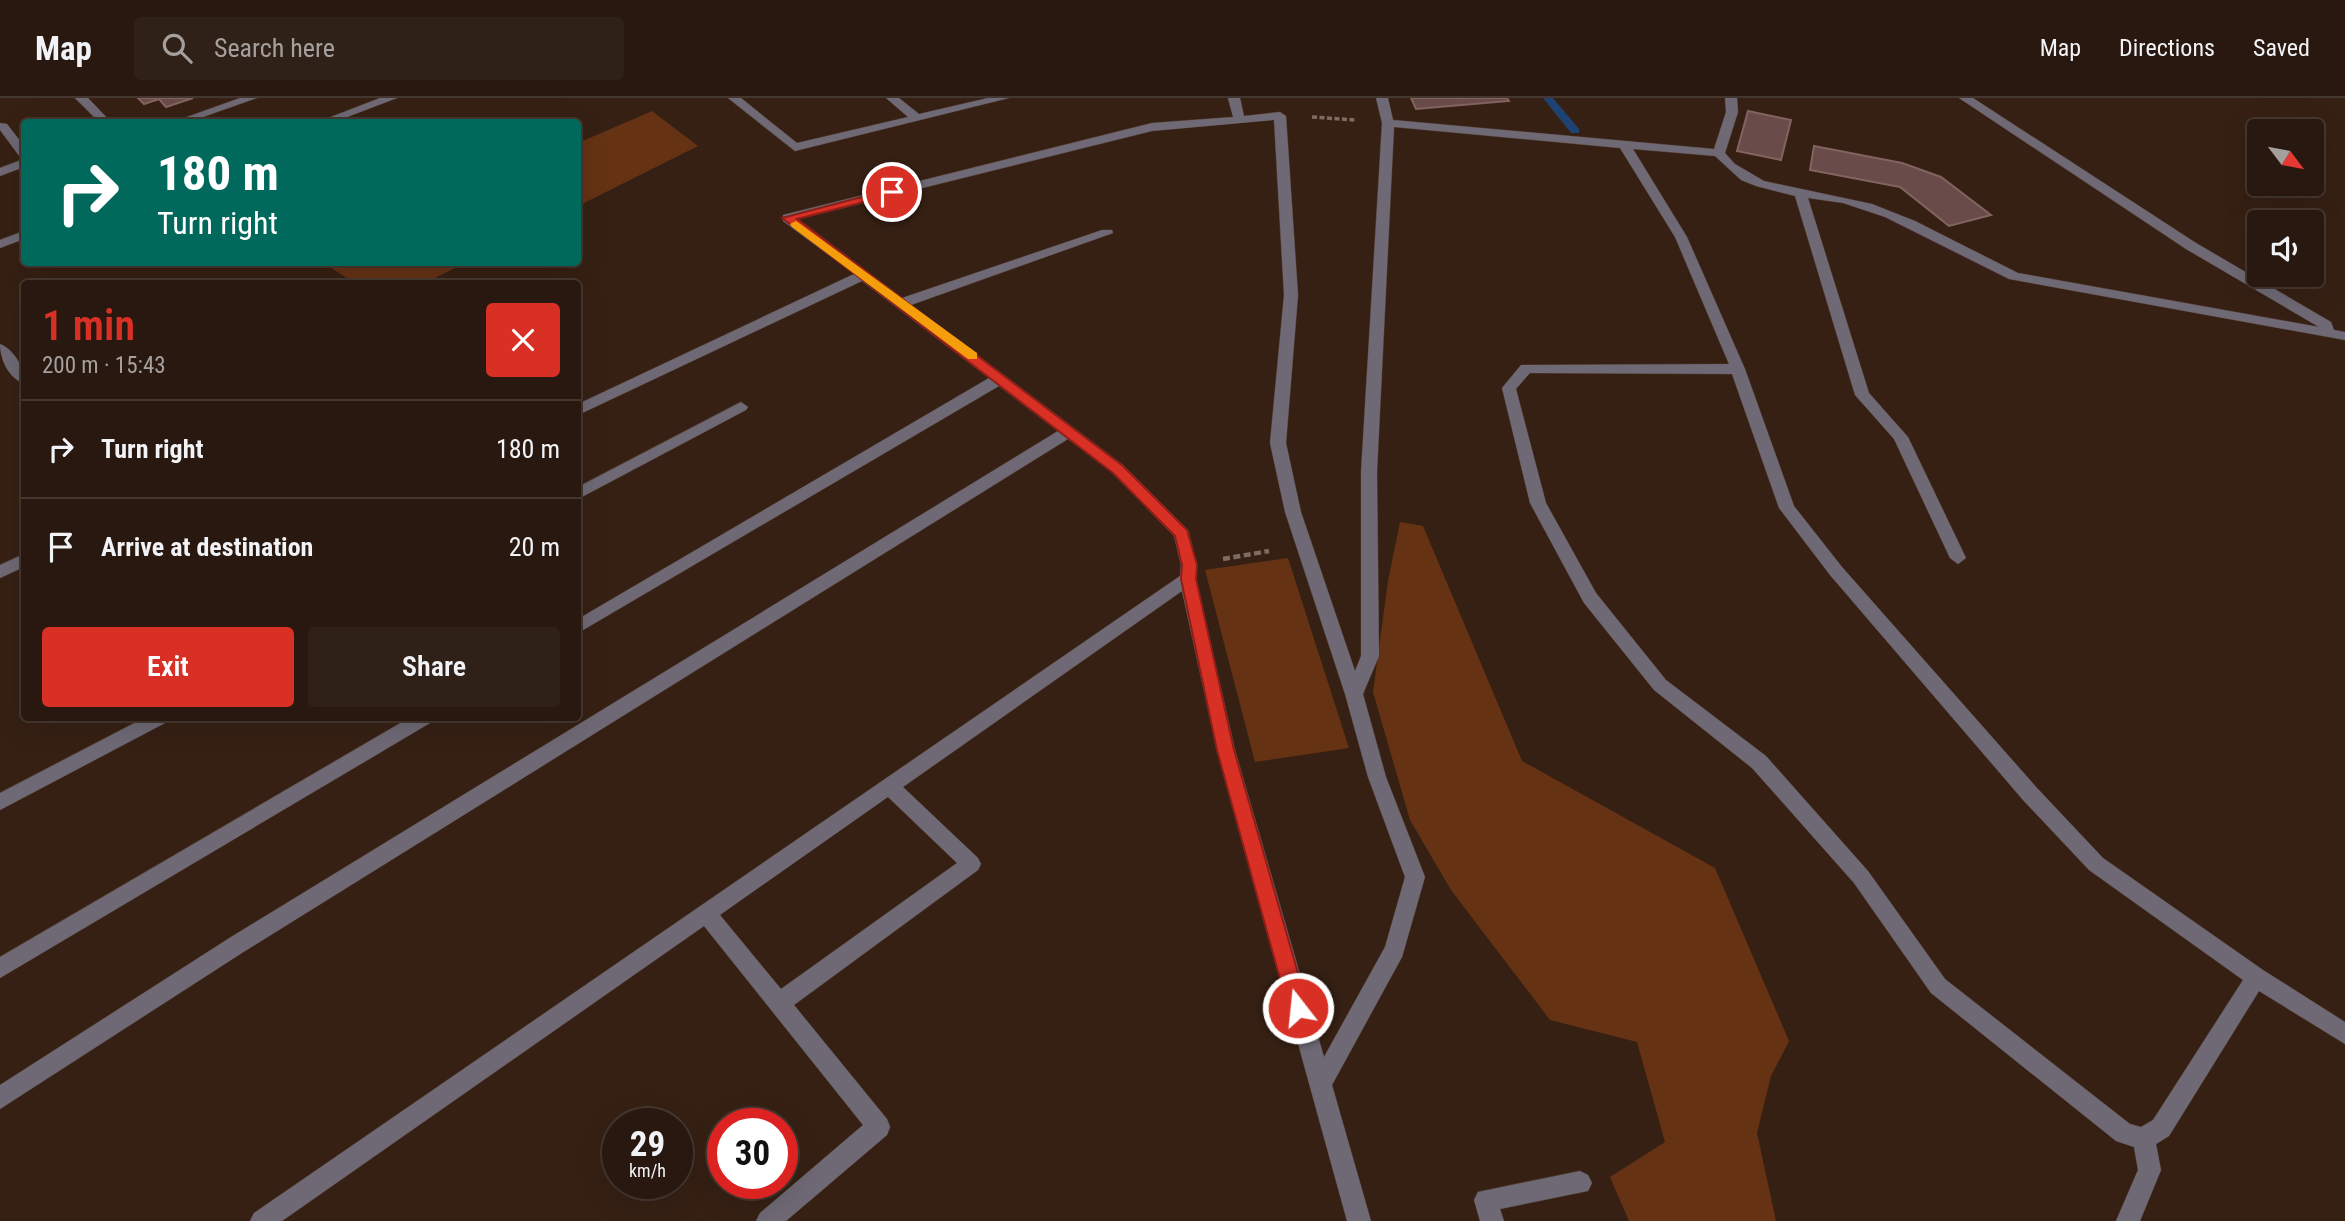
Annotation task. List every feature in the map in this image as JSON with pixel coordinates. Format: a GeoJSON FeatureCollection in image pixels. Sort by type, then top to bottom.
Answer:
{"type":"FeatureCollection","features":[{"type":"Feature","properties":{"kind":"street"},"geometry":{"type":"LineString","coordinates":[[81,98],[102,119]]}},
{"type":"Feature","properties":{"kind":"street"},"geometry":{"type":"LineString","coordinates":[[188,119],[251,98]]}},
{"type":"Feature","properties":{"kind":"street"},"geometry":{"type":"LineString","coordinates":[[734,98],[795,147],[1003,98]]}},
{"type":"Feature","properties":{"kind":"street"},"geometry":{"type":"LineString","coordinates":[[892,98],[917,118]]}},
{"type":"Feature","properties":{"kind":"street"},"geometry":{"type":"LineString","coordinates":[[1234,98],[1240,119]]}},
{"type":"Feature","properties":{"kind":"street"},"geometry":{"type":"LineString","coordinates":[[1353,694],[1370,656],[1368,472],[1388,123],[1382,98]]}},
{"type":"Feature","properties":{"kind":"street"},"geometry":{"type":"LineString","coordinates":[[1719,153],[1732,112],[1731,98]]}},
{"type":"Feature","properties":{"kind":"street"},"geometry":{"type":"LineString","coordinates":[[1965,98],[2191,246],[2326,325],[2327,332]]}},
{"type":"Feature","properties":{"kind":"street"},"geometry":{"type":"LineString","coordinates":[[332,119],[382,99]]}},
{"type":"Feature","properties":{"kind":"street"},"geometry":{"type":"LineString","coordinates":[[1320,1085],[1395,950],[1415,877],[1377,777],[1353,694],[1293,512],[1278,443],[1291,295],[1280,116],[1152,127],[788,218],[1118,469],[1182,534],[1189,565],[1188,579],[1226,750],[1320,1085],[1359,1221]]}},
{"type":"Feature","properties":{"kind":"street"},"geometry":{"type":"LineString","coordinates":[[1388,123],[1719,153],[1740,175],[1769,188],[1801,195],[1842,199],[1913,222],[1967,256],[2014,276],[2345,335]]}},
{"type":"Feature","properties":{"kind":"street"},"geometry":{"type":"LineString","coordinates":[[3,126],[21,150]]}},
{"type":"Feature","properties":{"kind":"street"},"geometry":{"type":"LineString","coordinates":[[1624,144],[1681,237],[1738,369],[1787,508],[1836,571],[2030,794],[2096,864],[2256,977],[2345,1034]]}},
{"type":"Feature","properties":{"kind":"street"},"geometry":{"type":"LineString","coordinates":[[0,172],[21,164]]}},
{"type":"Feature","properties":{"kind":"street"},"geometry":{"type":"LineString","coordinates":[[1801,195],[1862,396],[1900,437],[1958,558]]}},
{"type":"Feature","properties":{"kind":"street"},"geometry":{"type":"LineString","coordinates":[[902,303],[1107,233]]}},
{"type":"Feature","properties":{"kind":"street"},"geometry":{"type":"LineString","coordinates":[[0,244],[21,236]]}},
{"type":"Feature","properties":{"kind":"street"},"geometry":{"type":"LineString","coordinates":[[581,409],[863,275]]}},
{"type":"Feature","properties":{"kind":"street"},"geometry":{"type":"LineString","coordinates":[[0,349],[21,374]]}},
{"type":"Feature","properties":{"kind":"street"},"geometry":{"type":"LineString","coordinates":[[1738,369],[1526,368],[1509,387],[1538,503],[1590,598],[1660,685],[1759,762],[1861,877],[1938,986],[2124,1133],[2143,1139],[2161,1128],[2256,977]]}},
{"type":"Feature","properties":{"kind":"street"},"geometry":{"type":"LineString","coordinates":[[581,625],[1000,378]]}},
{"type":"Feature","properties":{"kind":"street"},"geometry":{"type":"LineString","coordinates":[[581,492],[741,407]]}},
{"type":"Feature","properties":{"kind":"street"},"geometry":{"type":"LineString","coordinates":[[0,1098],[238,944],[1069,431]]}},
{"type":"Feature","properties":{"kind":"street"},"geometry":{"type":"LineString","coordinates":[[0,572],[21,562]]}},
{"type":"Feature","properties":{"kind":"street"},"geometry":{"type":"LineString","coordinates":[[262,1221],[1188,579]]}},
{"type":"Feature","properties":{"kind":"street"},"geometry":{"type":"LineString","coordinates":[[0,803],[153,721]]}},
{"type":"Feature","properties":{"kind":"street"},"geometry":{"type":"LineString","coordinates":[[0,968],[419,721]]}},
{"type":"Feature","properties":{"kind":"street"},"geometry":{"type":"LineString","coordinates":[[778,1004],[971,864],[889,786]]}},
{"type":"Feature","properties":{"kind":"street"},"geometry":{"type":"LineString","coordinates":[[706,914],[878,1127],[768,1221]]}},
{"type":"Feature","properties":{"kind":"street"},"geometry":{"type":"LineString","coordinates":[[2128,1221],[2150,1170],[2143,1139]]}},
{"type":"Feature","properties":{"kind":"street"},"geometry":{"type":"LineString","coordinates":[[1492,1221],[1486,1200],[1580,1183]]}},
{"type":"Feature","properties":{"kind":"path"},"geometry":{"type":"LineString","coordinates":[[1280,116],[1388,123]]}},
{"type":"Feature","properties":{"kind":"shaded area"},"geometry":{"type":"Polygon","coordinates":[[[652,111],[698,146],[581,204],[581,142],[652,111]]]}},
{"type":"Feature","properties":{"kind":"shaded area"},"geometry":{"type":"Polygon","coordinates":[[[328,266],[459,266],[431,280],[350,280],[328,266]]]}},
{"type":"Feature","properties":{"kind":"shaded area"},"geometry":{"type":"Polygon","coordinates":[[[1400,522],[1423,526],[1522,761],[1715,868],[1789,1041],[1771,1076],[1757,1133],[1776,1221],[1629,1221],[1610,1177],[1665,1142],[1637,1042],[1550,1020],[1451,890],[1410,820],[1373,692],[1388,581],[1400,522]]]}},
{"type":"Feature","properties":{"kind":"shaded area"},"geometry":{"type":"Polygon","coordinates":[[[1288,558],[1349,748],[1255,762],[1205,570],[1288,558]]]}},
{"type":"Feature","properties":{"kind":"building"},"geometry":{"type":"Polygon","coordinates":[[[138,98],[193,98],[166,107],[159,99],[144,104],[138,98]]]}},
{"type":"Feature","properties":{"kind":"building"},"geometry":{"type":"Polygon","coordinates":[[[1411,98],[1507,98],[1509,101],[1416,109],[1411,98]]]}},
{"type":"Feature","properties":{"kind":"building"},"geometry":{"type":"Polygon","coordinates":[[[1748,111],[1791,120],[1781,160],[1737,151],[1748,111]]]}},
{"type":"Feature","properties":{"kind":"building"},"geometry":{"type":"Polygon","coordinates":[[[1814,146],[1902,163],[1941,177],[1991,215],[1949,226],[1900,187],[1810,170],[1814,146]]]}},
{"type":"Feature","properties":{"kind":"waterway"},"geometry":{"type":"LineString","coordinates":[[1548,98],[1575,131]]}},
{"type":"Feature","properties":{"kind":"slow traffic"},"geometry":{"type":"LineString","coordinates":[[796,224],[972,356]]}},
{"type":"Feature","properties":{"kind":"route"},"geometry":{"type":"LineString","coordinates":[[892,192],[788,218],[1118,469],[1182,534],[1189,565],[1188,579],[1226,750],[1298,1008]]}}]}
